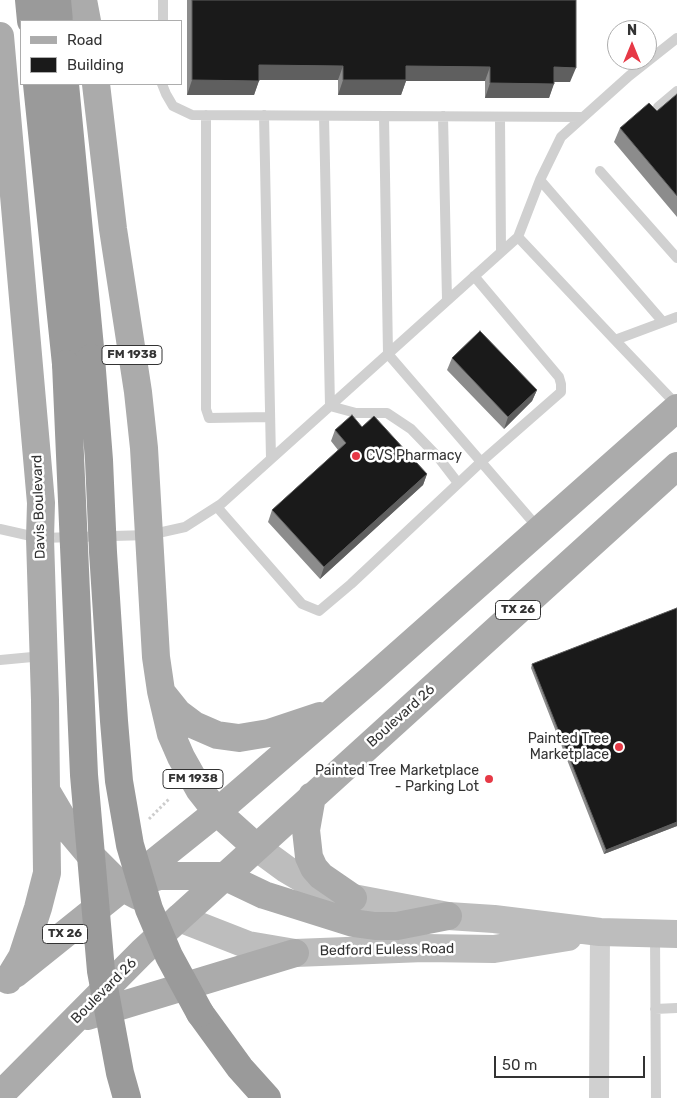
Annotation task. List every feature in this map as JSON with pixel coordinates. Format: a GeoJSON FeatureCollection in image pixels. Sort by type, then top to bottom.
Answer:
{"type":"FeatureCollection","features":[{"type":"Feature","properties":{"kind":"highway"},"geometry":{"type":"LineString","coordinates":[[29,0],[31,20]]}},
{"type":"Feature","properties":{"kind":"highway"},"geometry":{"type":"LineString","coordinates":[[57,0],[59,20]]}},
{"type":"Feature","properties":{"kind":"highway"},"geometry":{"type":"LineString","coordinates":[[37,85],[78,361],[99,460],[103,552],[119,781],[130,845],[149,909],[169,956],[186,988],[200,1012],[240,1068],[267,1098]]}},
{"type":"Feature","properties":{"kind":"highway"},"geometry":{"type":"LineString","coordinates":[[65,85],[78,361],[85,785],[101,972],[120,1074],[127,1098]]}},
{"type":"Feature","properties":{"kind":"main road"},"geometry":{"type":"LineString","coordinates":[[83,0],[87,20]]}},
{"type":"Feature","properties":{"kind":"main road","name":"Davis Boulevard"},"geometry":{"type":"LineString","coordinates":[[0,36],[41,503],[40,538],[46,790],[70,831],[122,888],[179,918]]}},
{"type":"Feature","properties":{"kind":"main road","name":"FM 1938"},"geometry":{"type":"LineString","coordinates":[[96,85],[113,229],[138,392],[144,448],[156,657],[161,691],[171,734],[180,757],[199,789],[217,812],[256,846]]}},
{"type":"Feature","properties":{"kind":"main road","name":"TX 26"},"geometry":{"type":"LineString","coordinates":[[4,984],[217,812],[540,530],[677,407]]}},
{"type":"Feature","properties":{"kind":"main road","name":"Boulevard 26"},"geometry":{"type":"LineString","coordinates":[[0,1095],[142,952],[256,846],[677,466]]}},
{"type":"Feature","properties":{"kind":"main road"},"geometry":{"type":"LineString","coordinates":[[161,691],[178,713],[194,725],[217,735],[238,738],[269,733],[333,711]]}},
{"type":"Feature","properties":{"kind":"main road"},"geometry":{"type":"LineString","coordinates":[[4,984],[22,957],[47,873],[46,790]]}},
{"type":"Feature","properties":{"kind":"main road"},"geometry":{"type":"LineString","coordinates":[[312,796],[306,830],[309,857],[314,868],[321,876],[353,898]]}},
{"type":"Feature","properties":{"kind":"main road","name":"Bedford Euless Road"},"geometry":{"type":"LineString","coordinates":[[256,846],[286,869],[308,882],[353,898],[448,916],[494,919],[600,932],[666,933]]}},
{"type":"Feature","properties":{"kind":"main road"},"geometry":{"type":"LineString","coordinates":[[122,888],[159,876],[224,876],[264,895],[353,923],[397,926],[448,916]]}},
{"type":"Feature","properties":{"kind":"main road","name":"Bedford Euless Road"},"geometry":{"type":"LineString","coordinates":[[179,918],[248,945],[295,953],[424,948],[494,948],[600,932]]}},
{"type":"Feature","properties":{"kind":"main road"},"geometry":{"type":"LineString","coordinates":[[76,1019],[295,953]]}},
{"type":"Feature","properties":{"kind":"street"},"geometry":{"type":"LineString","coordinates":[[599,1098],[600,932]]}},
{"type":"Feature","properties":{"kind":"lane"},"geometry":{"type":"LineString","coordinates":[[163,0],[163,20]]}},
{"type":"Feature","properties":{"kind":"lane"},"geometry":{"type":"LineString","coordinates":[[0,529],[40,538],[149,535],[185,527],[217,508],[518,237],[540,180],[561,137],[629,76],[677,38]]}},
{"type":"Feature","properties":{"kind":"lane"},"geometry":{"type":"LineString","coordinates":[[162,85],[173,106],[192,115],[583,117]]}},
{"type":"Feature","properties":{"kind":"lane"},"geometry":{"type":"LineString","coordinates":[[658,107],[677,91]]}},
{"type":"Feature","properties":{"kind":"lane"},"geometry":{"type":"LineString","coordinates":[[206,115],[206,409],[209,418],[270,416]]}},
{"type":"Feature","properties":{"kind":"lane"},"geometry":{"type":"LineString","coordinates":[[264,115],[271,459]]}},
{"type":"Feature","properties":{"kind":"lane"},"geometry":{"type":"LineString","coordinates":[[324,116],[330,406]]}},
{"type":"Feature","properties":{"kind":"lane"},"geometry":{"type":"LineString","coordinates":[[384,116],[388,354],[540,530]]}},
{"type":"Feature","properties":{"kind":"lane"},"geometry":{"type":"LineString","coordinates":[[443,116],[448,300]]}},
{"type":"Feature","properties":{"kind":"lane"},"geometry":{"type":"LineString","coordinates":[[500,116],[502,251]]}},
{"type":"Feature","properties":{"kind":"lane"},"geometry":{"type":"LineString","coordinates":[[600,171],[677,258]]}},
{"type":"Feature","properties":{"kind":"lane"},"geometry":{"type":"LineString","coordinates":[[540,180],[663,322]]}},
{"type":"Feature","properties":{"kind":"lane"},"geometry":{"type":"LineString","coordinates":[[518,237],[677,407]]}},
{"type":"Feature","properties":{"kind":"lane"},"geometry":{"type":"LineString","coordinates":[[217,508],[302,604],[319,611],[350,584],[481,462],[562,392],[562,384],[559,377],[474,276]]}},
{"type":"Feature","properties":{"kind":"lane"},"geometry":{"type":"LineString","coordinates":[[616,340],[677,317]]}},
{"type":"Feature","properties":{"kind":"lane"},"geometry":{"type":"LineString","coordinates":[[330,406],[356,413],[387,413],[411,429],[438,457],[458,483]]}},
{"type":"Feature","properties":{"kind":"lane"},"geometry":{"type":"LineString","coordinates":[[0,660],[44,656]]}},
{"type":"Feature","properties":{"kind":"lane"},"geometry":{"type":"LineString","coordinates":[[656,1098],[655,1009],[666,933]]}},
{"type":"Feature","properties":{"kind":"lane"},"geometry":{"type":"LineString","coordinates":[[655,1009],[677,1008]]}},
{"type":"Feature","properties":{"kind":"building"},"geometry":{"type":"Polygon","coordinates":[[[192,0],[576,0],[576,68],[554,67],[554,84],[490,83],[490,67],[406,66],[406,80],[343,80],[343,66],[259,65],[259,81],[192,80],[192,0]]]}},
{"type":"Feature","properties":{"kind":"building"},"geometry":{"type":"Polygon","coordinates":[[[677,94],[677,196],[620,128],[649,103],[657,111],[677,94]]]}},
{"type":"Feature","properties":{"kind":"building"},"geometry":{"type":"Polygon","coordinates":[[[480,331],[537,390],[508,417],[452,358],[480,331]]]}},
{"type":"Feature","properties":{"kind":"building","name":"CVS Pharmacy"},"geometry":{"type":"Polygon","coordinates":[[[352,415],[362,427],[374,416],[427,474],[324,567],[272,510],[346,443],[335,430],[352,415]]]}},
{"type":"Feature","properties":{"kind":"building","name":"Painted Tree Marketplace"},"geometry":{"type":"Polygon","coordinates":[[[677,608],[677,822],[606,850],[532,664],[677,608]]]}},
{"type":"Feature","properties":{"kind":"place","name":"CVS Pharmacy"},"geometry":{"type":"Point","coordinates":[356,456]}},
{"type":"Feature","properties":{"kind":"place","name":"Painted Tree Marketplace"},"geometry":{"type":"Point","coordinates":[619,747]}},
{"type":"Feature","properties":{"kind":"place","name":"Painted Tree Marketplace - Parking Lot"},"geometry":{"type":"Point","coordinates":[489,779]}}]}
